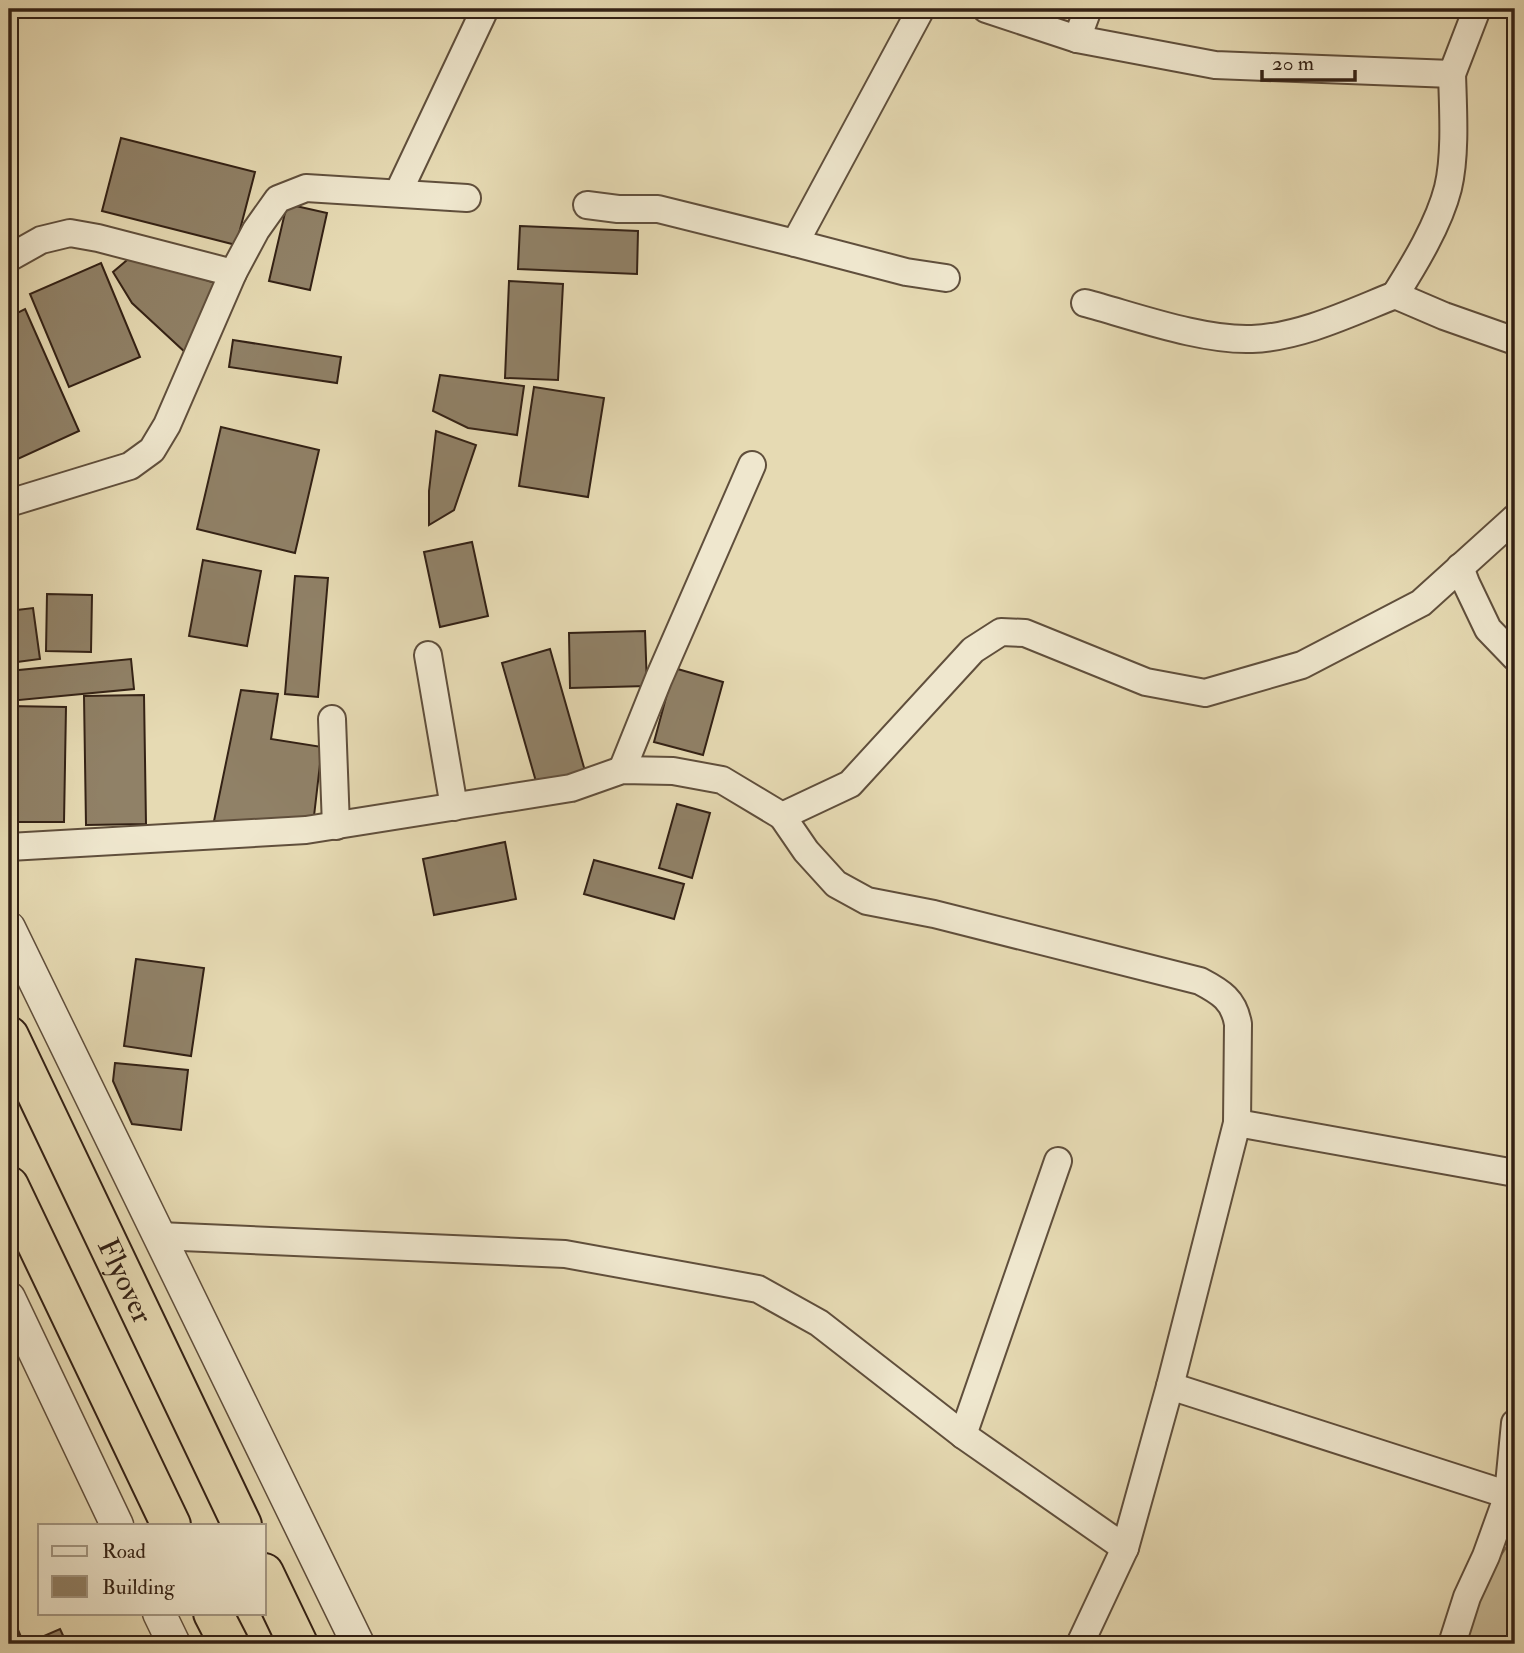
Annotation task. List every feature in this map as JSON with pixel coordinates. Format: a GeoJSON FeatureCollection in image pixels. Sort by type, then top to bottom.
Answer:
{"type":"FeatureCollection","features":[{"type":"Feature","properties":{"kind":"highway","name":"Flyover"},"geometry":{"type":"LineString","coordinates":[[9,1036],[242,1524]]}},
{"type":"Feature","properties":{"kind":"highway"},"geometry":{"type":"LineString","coordinates":[[9,1186],[172,1524]]}},
{"type":"Feature","properties":{"kind":"highway"},"geometry":{"type":"LineString","coordinates":[[266,1577],[298,1644]]}},
{"type":"Feature","properties":{"kind":"highway"},"geometry":{"type":"LineString","coordinates":[[214,1614],[229,1644]]}},
{"type":"Feature","properties":{"kind":"street"},"geometry":{"type":"LineString","coordinates":[[398,193],[485,9]]}},
{"type":"Feature","properties":{"kind":"street"},"geometry":{"type":"LineString","coordinates":[[795,243],[921,9]]}},
{"type":"Feature","properties":{"kind":"street"},"geometry":{"type":"LineString","coordinates":[[986,9],[1077,39],[1215,65],[1451,74]]}},
{"type":"Feature","properties":{"kind":"street"},"geometry":{"type":"LineString","coordinates":[[1077,39],[1088,9]]}},
{"type":"Feature","properties":{"kind":"street"},"geometry":{"type":"LineString","coordinates":[[1085,303],[1211,336],[1252,339],[1321,324],[1395,295],[1429,235],[1448,188],[1454,120],[1451,74],[1477,9]]}},
{"type":"Feature","properties":{"kind":"street"},"geometry":{"type":"LineString","coordinates":[[9,503],[130,466],[152,450],[167,425],[233,274],[256,230],[278,199],[306,188],[467,198]]}},
{"type":"Feature","properties":{"kind":"street"},"geometry":{"type":"LineString","coordinates":[[587,205],[618,209],[657,209],[906,272],[946,278]]}},
{"type":"Feature","properties":{"kind":"street"},"geometry":{"type":"LineString","coordinates":[[9,258],[41,240],[70,233],[233,274]]}},
{"type":"Feature","properties":{"kind":"street"},"geometry":{"type":"LineString","coordinates":[[1395,295],[1515,341]]}},
{"type":"Feature","properties":{"kind":"street"},"geometry":{"type":"LineString","coordinates":[[622,770],[752,465]]}},
{"type":"Feature","properties":{"kind":"street"},"geometry":{"type":"LineString","coordinates":[[782,816],[850,784],[973,650],[1001,632],[1025,633],[1146,682],[1205,694],[1303,665],[1422,603],[1515,518]]}},
{"type":"Feature","properties":{"kind":"street"},"geometry":{"type":"LineString","coordinates":[[1460,567],[1488,629],[1515,657]]}},
{"type":"Feature","properties":{"kind":"street"},"geometry":{"type":"LineString","coordinates":[[428,655],[454,807]]}},
{"type":"Feature","properties":{"kind":"street"},"geometry":{"type":"LineString","coordinates":[[332,719],[336,826]]}},
{"type":"Feature","properties":{"kind":"street"},"geometry":{"type":"LineString","coordinates":[[9,847],[237,835],[336,826],[571,788],[622,770],[673,771],[722,780],[782,816],[806,852],[836,884],[867,901],[934,914],[1200,981],[1222,992],[1236,1008],[1238,1024],[1237,1123],[1170,1386],[1125,1548],[1080,1644]]}},
{"type":"Feature","properties":{"kind":"street"},"geometry":{"type":"LineString","coordinates":[[9,928],[358,1644]]}},
{"type":"Feature","properties":{"kind":"street"},"geometry":{"type":"LineString","coordinates":[[1237,1123],[1515,1173]]}},
{"type":"Feature","properties":{"kind":"street"},"geometry":{"type":"LineString","coordinates":[[963,1434],[1058,1161]]}},
{"type":"Feature","properties":{"kind":"street"},"geometry":{"type":"LineString","coordinates":[[159,1236],[565,1254],[758,1289],[819,1323],[963,1434],[1125,1548]]}},
{"type":"Feature","properties":{"kind":"street"},"geometry":{"type":"LineString","coordinates":[[9,1298],[117,1524]]}},
{"type":"Feature","properties":{"kind":"street"},"geometry":{"type":"LineString","coordinates":[[1170,1386],[1512,1496]]}},
{"type":"Feature","properties":{"kind":"street"},"geometry":{"type":"LineString","coordinates":[[1452,1644],[1467,1597],[1512,1496],[1515,1423]]}},
{"type":"Feature","properties":{"kind":"street"},"geometry":{"type":"LineString","coordinates":[[159,1614],[174,1644]]}},
{"type":"Feature","properties":{"kind":"shaded area"},"geometry":{"type":"Polygon","coordinates":[[[1515,1535],[1515,1644],[1458,1644],[1467,1604],[1515,1535]]]}},
{"type":"Feature","properties":{"kind":"building"},"geometry":{"type":"Polygon","coordinates":[[[121,138],[255,172],[236,245],[102,211],[121,138]]]}},
{"type":"Feature","properties":{"kind":"building"},"geometry":{"type":"Polygon","coordinates":[[[287,204],[327,213],[310,290],[269,281],[287,204]]]}},
{"type":"Feature","properties":{"kind":"building"},"geometry":{"type":"Polygon","coordinates":[[[520,226],[638,231],[637,274],[518,269],[520,226]]]}},
{"type":"Feature","properties":{"kind":"building"},"geometry":{"type":"Polygon","coordinates":[[[133,255],[218,284],[187,354],[132,303],[113,272],[133,255]]]}},
{"type":"Feature","properties":{"kind":"building"},"geometry":{"type":"Polygon","coordinates":[[[101,263],[140,357],[69,387],[30,294],[101,263]]]}},
{"type":"Feature","properties":{"kind":"building"},"geometry":{"type":"Polygon","coordinates":[[[509,281],[563,284],[558,380],[505,378],[509,281]]]}},
{"type":"Feature","properties":{"kind":"building"},"geometry":{"type":"Polygon","coordinates":[[[25,309],[79,431],[9,463],[9,317],[25,309]]]}},
{"type":"Feature","properties":{"kind":"building"},"geometry":{"type":"Polygon","coordinates":[[[233,340],[341,357],[337,383],[229,367],[233,340]]]}},
{"type":"Feature","properties":{"kind":"building"},"geometry":{"type":"Polygon","coordinates":[[[440,375],[524,386],[517,435],[468,428],[433,411],[440,375]]]}},
{"type":"Feature","properties":{"kind":"building"},"geometry":{"type":"Polygon","coordinates":[[[534,387],[604,398],[588,497],[519,486],[534,387]]]}},
{"type":"Feature","properties":{"kind":"building"},"geometry":{"type":"Polygon","coordinates":[[[221,427],[319,450],[295,553],[197,529],[221,427]]]}},
{"type":"Feature","properties":{"kind":"building"},"geometry":{"type":"Polygon","coordinates":[[[436,431],[476,445],[454,510],[429,525],[429,491],[436,431]]]}},
{"type":"Feature","properties":{"kind":"building"},"geometry":{"type":"Polygon","coordinates":[[[472,542],[488,616],[440,627],[424,552],[472,542]]]}},
{"type":"Feature","properties":{"kind":"building"},"geometry":{"type":"Polygon","coordinates":[[[203,560],[261,571],[247,646],[189,636],[203,560]]]}},
{"type":"Feature","properties":{"kind":"building"},"geometry":{"type":"Polygon","coordinates":[[[295,576],[328,578],[318,697],[285,694],[295,576]]]}},
{"type":"Feature","properties":{"kind":"building"},"geometry":{"type":"Polygon","coordinates":[[[47,594],[92,595],[91,652],[46,651],[47,594]]]}},
{"type":"Feature","properties":{"kind":"building"},"geometry":{"type":"Polygon","coordinates":[[[33,608],[40,659],[9,663],[9,611],[33,608]]]}},
{"type":"Feature","properties":{"kind":"building"},"geometry":{"type":"Polygon","coordinates":[[[645,631],[647,686],[570,688],[569,633],[645,631]]]}},
{"type":"Feature","properties":{"kind":"building"},"geometry":{"type":"Polygon","coordinates":[[[550,649],[585,771],[537,785],[502,663],[550,649]]]}},
{"type":"Feature","properties":{"kind":"building"},"geometry":{"type":"Polygon","coordinates":[[[131,659],[134,689],[9,701],[9,671],[131,659]]]}},
{"type":"Feature","properties":{"kind":"building"},"geometry":{"type":"Polygon","coordinates":[[[674,668],[723,682],[703,755],[654,742],[674,668]]]}},
{"type":"Feature","properties":{"kind":"building"},"geometry":{"type":"Polygon","coordinates":[[[241,690],[278,694],[271,739],[322,747],[314,816],[287,825],[214,821],[241,690]]]}},
{"type":"Feature","properties":{"kind":"building"},"geometry":{"type":"Polygon","coordinates":[[[144,695],[146,824],[86,825],[84,696],[144,695]]]}},
{"type":"Feature","properties":{"kind":"building"},"geometry":{"type":"Polygon","coordinates":[[[9,706],[66,707],[64,822],[9,822],[9,706]]]}},
{"type":"Feature","properties":{"kind":"building"},"geometry":{"type":"Polygon","coordinates":[[[677,804],[710,813],[692,878],[659,868],[677,804]]]}},
{"type":"Feature","properties":{"kind":"building"},"geometry":{"type":"Polygon","coordinates":[[[505,842],[516,899],[434,915],[423,859],[505,842]]]}},
{"type":"Feature","properties":{"kind":"building"},"geometry":{"type":"Polygon","coordinates":[[[594,860],[684,884],[674,919],[584,894],[594,860]]]}},
{"type":"Feature","properties":{"kind":"building"},"geometry":{"type":"Polygon","coordinates":[[[136,959],[204,968],[191,1056],[124,1046],[136,959]]]}},
{"type":"Feature","properties":{"kind":"building"},"geometry":{"type":"Polygon","coordinates":[[[115,1063],[188,1070],[181,1130],[132,1124],[113,1081],[115,1063]]]}},
{"type":"Feature","properties":{"kind":"building"},"geometry":{"type":"Polygon","coordinates":[[[13,1618],[24,1644],[9,1644],[9,1620],[13,1618]]]}},
{"type":"Feature","properties":{"kind":"building"},"geometry":{"type":"Polygon","coordinates":[[[60,1629],[67,1644],[30,1642],[60,1629]]]}}]}
